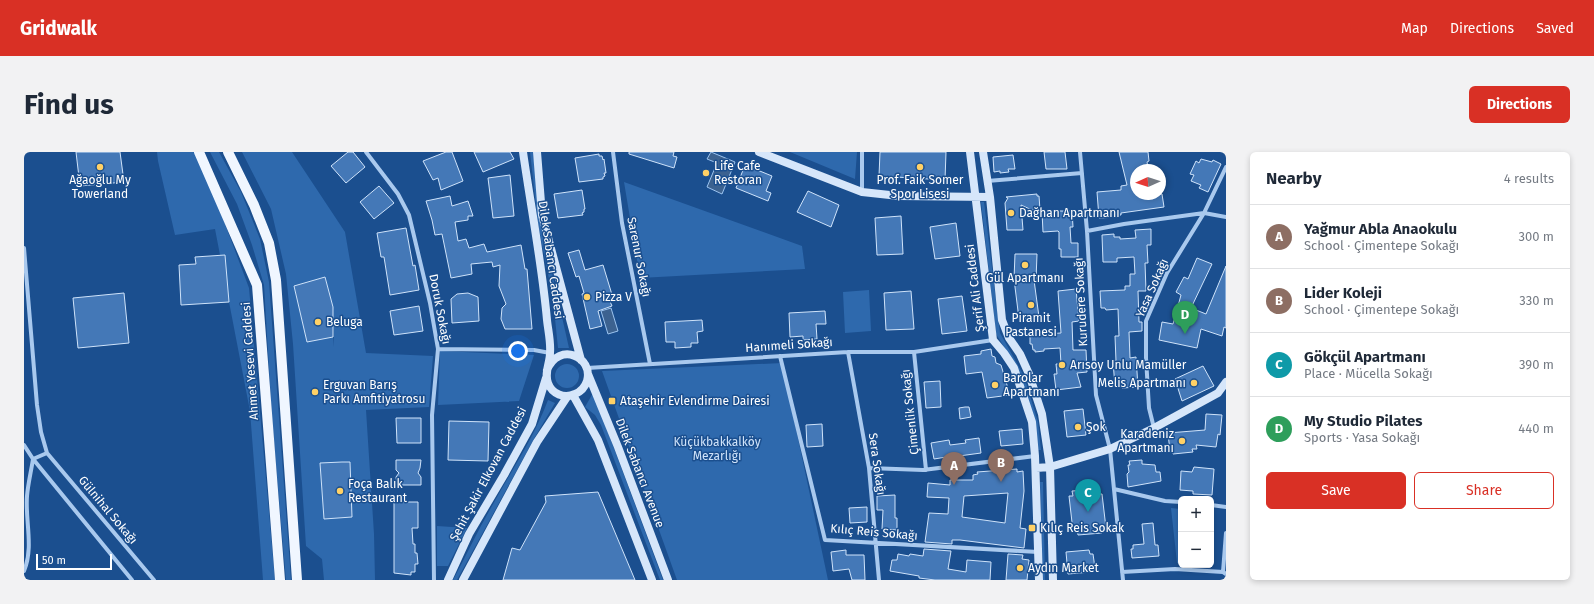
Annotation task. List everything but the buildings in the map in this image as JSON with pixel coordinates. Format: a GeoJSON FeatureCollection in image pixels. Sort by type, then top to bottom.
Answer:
{"type":"FeatureCollection","features":[{"type":"Feature","properties":{"kind":"main road","name":"Ahmet Yesevi Caddesi"},"geometry":{"type":"LineString","coordinates":[[200,152],[257,285],[280,580]]}},
{"type":"Feature","properties":{"kind":"main road"},"geometry":{"type":"LineString","coordinates":[[228,152],[254,205],[269,243],[276,280],[297,580]]}},
{"type":"Feature","properties":{"kind":"street","name":"Doruk Sokağı"},"geometry":{"type":"LineString","coordinates":[[366,152],[398,194],[409,216],[430,303],[438,349],[432,415],[434,580]]}},
{"type":"Feature","properties":{"kind":"street","name":"Dilek Sabancı Caddesi"},"geometry":{"type":"LineString","coordinates":[[523,152],[546,307],[550,353],[547,374]]}},
{"type":"Feature","properties":{"kind":"street","name":"Dilek Sabancı Caddesi"},"geometry":{"type":"LineString","coordinates":[[537,152],[542,215],[581,360],[587,371]]}},
{"type":"Feature","properties":{"kind":"street","name":"Sarenur Sokağı"},"geometry":{"type":"LineString","coordinates":[[613,152],[622,223],[650,364]]}},
{"type":"Feature","properties":{"kind":"street"},"geometry":{"type":"LineString","coordinates":[[759,152],[862,192],[899,196],[990,197]]}},
{"type":"Feature","properties":{"kind":"street"},"geometry":{"type":"LineString","coordinates":[[862,152],[862,192]]}},
{"type":"Feature","properties":{"kind":"street","name":"Şerif Ali Caddesi"},"geometry":{"type":"LineString","coordinates":[[970,152],[993,340],[1014,368],[1032,422],[1036,468],[1039,580]]}},
{"type":"Feature","properties":{"kind":"street","name":"Şerif Ali Caddesi"},"geometry":{"type":"LineString","coordinates":[[983,152],[986,181],[990,197],[1002,320],[1009,338],[1020,354],[1029,374],[1042,414],[1049,455],[1053,580]]}},
{"type":"Feature","properties":{"kind":"street","name":"Kurudere Sokağı"},"geometry":{"type":"LineString","coordinates":[[1080,152],[1087,231],[1096,395],[1110,449],[1123,580]]}},
{"type":"Feature","properties":{"kind":"street","name":"Yasa Sokağı"},"geometry":{"type":"LineString","coordinates":[[1154,428],[1149,408],[1146,358],[1146,321],[1167,273],[1204,213],[1226,167]]}},
{"type":"Feature","properties":{"kind":"street"},"geometry":{"type":"LineString","coordinates":[[974,182],[1082,173]]}},
{"type":"Feature","properties":{"kind":"street"},"geometry":{"type":"LineString","coordinates":[[1087,231],[1124,224],[1204,213],[1226,217]]}},
{"type":"Feature","properties":{"kind":"street","name":"Gülnihal Sokağı"},"geometry":{"type":"LineString","coordinates":[[24,248],[37,405],[41,432],[47,453],[154,580]]}},
{"type":"Feature","properties":{"kind":"street","name":"Hanımeli Sokağı"},"geometry":{"type":"LineString","coordinates":[[587,371],[650,364],[848,352],[914,352],[993,340]]}},
{"type":"Feature","properties":{"kind":"street"},"geometry":{"type":"LineString","coordinates":[[438,349],[534,350],[550,353]]}},
{"type":"Feature","properties":{"kind":"street","name":"Sera Sokağı"},"geometry":{"type":"LineString","coordinates":[[848,352],[869,468],[879,580]]}},
{"type":"Feature","properties":{"kind":"street","name":"Çimenlik Sokağı"},"geometry":{"type":"LineString","coordinates":[[914,352],[926,470]]}},
{"type":"Feature","properties":{"kind":"street"},"geometry":{"type":"LineString","coordinates":[[581,360],[575,356],[567,354],[560,355],[550,364],[547,374],[553,390],[559,394],[570,396],[598,440],[632,524],[652,580]]}},
{"type":"Feature","properties":{"kind":"street","name":"Kılıç Reis Sokağı"},"geometry":{"type":"LineString","coordinates":[[780,356],[825,540],[1038,552]]}},
{"type":"Feature","properties":{"kind":"street"},"geometry":{"type":"LineString","coordinates":[[463,580],[537,442],[570,396],[579,392],[584,387],[587,371]]}},
{"type":"Feature","properties":{"kind":"street","name":"Dilek Sabancı Avenue"},"geometry":{"type":"LineString","coordinates":[[587,371],[618,447],[668,580]]}},
{"type":"Feature","properties":{"kind":"street","name":"Şehit Şakir Elkovan Caddesi"},"geometry":{"type":"LineString","coordinates":[[448,580],[468,534],[504,475],[532,424],[547,374]]}},
{"type":"Feature","properties":{"kind":"street"},"geometry":{"type":"LineString","coordinates":[[1036,468],[1050,467],[1110,449],[1154,428],[1218,393],[1226,382]]}},
{"type":"Feature","properties":{"kind":"street"},"geometry":{"type":"LineString","coordinates":[[24,445],[32,459],[132,580]]}},
{"type":"Feature","properties":{"kind":"street"},"geometry":{"type":"LineString","coordinates":[[32,459],[47,453]]}},
{"type":"Feature","properties":{"kind":"street"},"geometry":{"type":"LineString","coordinates":[[869,468],[926,470],[1049,455]]}},
{"type":"Feature","properties":{"kind":"street"},"geometry":{"type":"LineString","coordinates":[[24,571],[30,534],[27,498],[32,459]]}},
{"type":"Feature","properties":{"kind":"street"},"geometry":{"type":"LineString","coordinates":[[1114,489],[1165,501],[1178,502]]}},
{"type":"Feature","properties":{"kind":"street"},"geometry":{"type":"LineString","coordinates":[[1214,505],[1226,507]]}},
{"type":"Feature","properties":{"kind":"street"},"geometry":{"type":"LineString","coordinates":[[1122,572],[1175,569],[1224,573],[1226,532]]}},
{"type":"Feature","properties":{"kind":"green space"},"geometry":{"type":"Polygon","coordinates":[[[157,152],[194,152],[212,189],[249,288],[275,580],[263,580],[250,411],[215,229],[175,235],[157,152]]]}},
{"type":"Feature","properties":{"kind":"green space"},"geometry":{"type":"Polygon","coordinates":[[[210,152],[219,152],[241,192],[260,239],[269,282],[291,580],[286,580],[272,419],[264,285],[252,245],[237,204],[210,152]]]}},
{"type":"Feature","properties":{"kind":"green space"},"geometry":{"type":"Polygon","coordinates":[[[242,152],[292,152],[345,232],[366,353],[433,356],[429,407],[366,410],[374,534],[375,580],[324,580],[322,559],[306,546],[293,344],[286,274],[271,209],[242,152]],[[325,277],[294,286],[307,342],[333,337],[334,347],[333,307],[325,277]],[[350,462],[320,464],[324,519],[352,517],[350,462]]]}},
{"type":"Feature","properties":{"kind":"green space"},"geometry":{"type":"Polygon","coordinates":[[[530,152],[533,152],[541,224],[569,348],[558,348],[553,299],[538,224],[530,152]]]}},
{"type":"Feature","properties":{"kind":"green space"},"geometry":{"type":"Polygon","coordinates":[[[790,152],[857,152],[855,179],[790,152]]]}},
{"type":"Feature","properties":{"kind":"green space"},"geometry":{"type":"Polygon","coordinates":[[[624,182],[802,246],[805,269],[640,278],[624,182]]]}},
{"type":"Feature","properties":{"kind":"green space"},"geometry":{"type":"Polygon","coordinates":[[[981,202],[984,202],[1000,333],[1024,376],[1038,422],[1041,450],[1038,450],[1011,358],[996,334],[981,202]]]}},
{"type":"Feature","properties":{"kind":"green space"},"geometry":{"type":"Polygon","coordinates":[[[869,290],[871,331],[845,333],[843,292],[869,290]]]}},
{"type":"Feature","properties":{"kind":"green space"},"geometry":{"type":"Polygon","coordinates":[[[440,351],[534,355],[519,401],[438,405],[440,351]]]}},
{"type":"Feature","properties":{"kind":"green space","name":"Küçükbakkalköy Mezarlığı"},"geometry":{"type":"Polygon","coordinates":[[[782,363],[828,580],[677,580],[602,371],[782,363]]]}},
{"type":"Feature","properties":{"kind":"green space"},"geometry":{"type":"Polygon","coordinates":[[[567,364],[575,368],[579,376],[575,384],[567,388],[559,384],[555,376],[559,368],[567,364]]]}},
{"type":"Feature","properties":{"kind":"green space"},"geometry":{"type":"Polygon","coordinates":[[[593,393],[663,580],[660,580],[601,425],[595,415],[585,407],[593,393]]]}},
{"type":"Feature","properties":{"kind":"green space"},"geometry":{"type":"Polygon","coordinates":[[[548,400],[555,403],[457,580],[453,580],[487,515],[536,428],[548,400]]]}},
{"type":"Feature","properties":{"kind":"green space"},"geometry":{"type":"Polygon","coordinates":[[[1040,482],[1043,482],[1045,580],[1043,580],[1040,482]]]}},
{"type":"Feature","properties":{"kind":"green space"},"geometry":{"type":"Polygon","coordinates":[[[1171,508],[1178,509],[1177,563],[1171,508]]]}},
{"type":"Feature","properties":{"kind":"green space"},"geometry":{"type":"Polygon","coordinates":[[[437,526],[467,528],[448,566],[437,566],[437,526]]]}},
{"type":"Feature","properties":{"kind":"shaded area"},"geometry":{"type":"Polygon","coordinates":[[[711,152],[735,162],[722,194],[707,187],[717,163],[707,159],[711,152]]]}},
{"type":"Feature","properties":{"kind":"shaded area"},"geometry":{"type":"Polygon","coordinates":[[[611,308],[618,331],[608,334],[601,311],[611,308]]]}},
{"type":"Feature","properties":{"kind":"place","name":"Ağaoğlu My Towerland"},"geometry":{"type":"Point","coordinates":[100,167]}},
{"type":"Feature","properties":{"kind":"place","name":"Prof. Faik Somer Spor Lisesi"},"geometry":{"type":"Point","coordinates":[920,167]}},
{"type":"Feature","properties":{"kind":"place","name":"Life Cafe Restoran"},"geometry":{"type":"Point","coordinates":[706,173]}},
{"type":"Feature","properties":{"kind":"place","name":"Dağhan Apartmanı"},"geometry":{"type":"Point","coordinates":[1011,213]}},
{"type":"Feature","properties":{"kind":"place","name":"Gül Apartmanı"},"geometry":{"type":"Point","coordinates":[1025,265]}},
{"type":"Feature","properties":{"kind":"place","name":"Pizza V"},"geometry":{"type":"Point","coordinates":[587,297]}},
{"type":"Feature","properties":{"kind":"place","name":"Piramit Pastanesi"},"geometry":{"type":"Point","coordinates":[1031,305]}},
{"type":"Feature","properties":{"kind":"place","name":"Beluga"},"geometry":{"type":"Point","coordinates":[318,322]}},
{"type":"Feature","properties":{"kind":"place","name":"My Studio Pilates"},"geometry":{"type":"Point","coordinates":[1185,334]}},
{"type":"Feature","properties":{"kind":"place","name":"Arısoy Unlu Mamüller"},"geometry":{"type":"Point","coordinates":[1062,365]}},
{"type":"Feature","properties":{"kind":"place","name":"Melis Apartmanı"},"geometry":{"type":"Point","coordinates":[1194,383]}},
{"type":"Feature","properties":{"kind":"place","name":"Barolar Apartmanı"},"geometry":{"type":"Point","coordinates":[995,385]}},
{"type":"Feature","properties":{"kind":"place","name":"Erguvan Barış Parkı Amfitiyatrosu"},"geometry":{"type":"Point","coordinates":[315,392]}},
{"type":"Feature","properties":{"kind":"place","name":"Ataşehir Evlendirme Dairesi"},"geometry":{"type":"Point","coordinates":[612,401]}},
{"type":"Feature","properties":{"kind":"place","name":"Şok"},"geometry":{"type":"Point","coordinates":[1078,427]}},
{"type":"Feature","properties":{"kind":"place","name":"Karadeniz Apartmanı"},"geometry":{"type":"Point","coordinates":[1182,441]}},
{"type":"Feature","properties":{"kind":"place","name":"Lider Koleji"},"geometry":{"type":"Point","coordinates":[1001,482]}},
{"type":"Feature","properties":{"kind":"place","name":"Yağmur Abla Anaokulu"},"geometry":{"type":"Point","coordinates":[954,485]}},
{"type":"Feature","properties":{"kind":"place","name":"Foça Balık Restaurant"},"geometry":{"type":"Point","coordinates":[340,491]}},
{"type":"Feature","properties":{"kind":"place","name":"Gökçül Apartmanı"},"geometry":{"type":"Point","coordinates":[1088,512]}},
{"type":"Feature","properties":{"kind":"place","name":"Kılıç Reis Sokak"},"geometry":{"type":"Point","coordinates":[1032,528]}},
{"type":"Feature","properties":{"kind":"place","name":"Aydın Market"},"geometry":{"type":"Point","coordinates":[1020,568]}}]}
